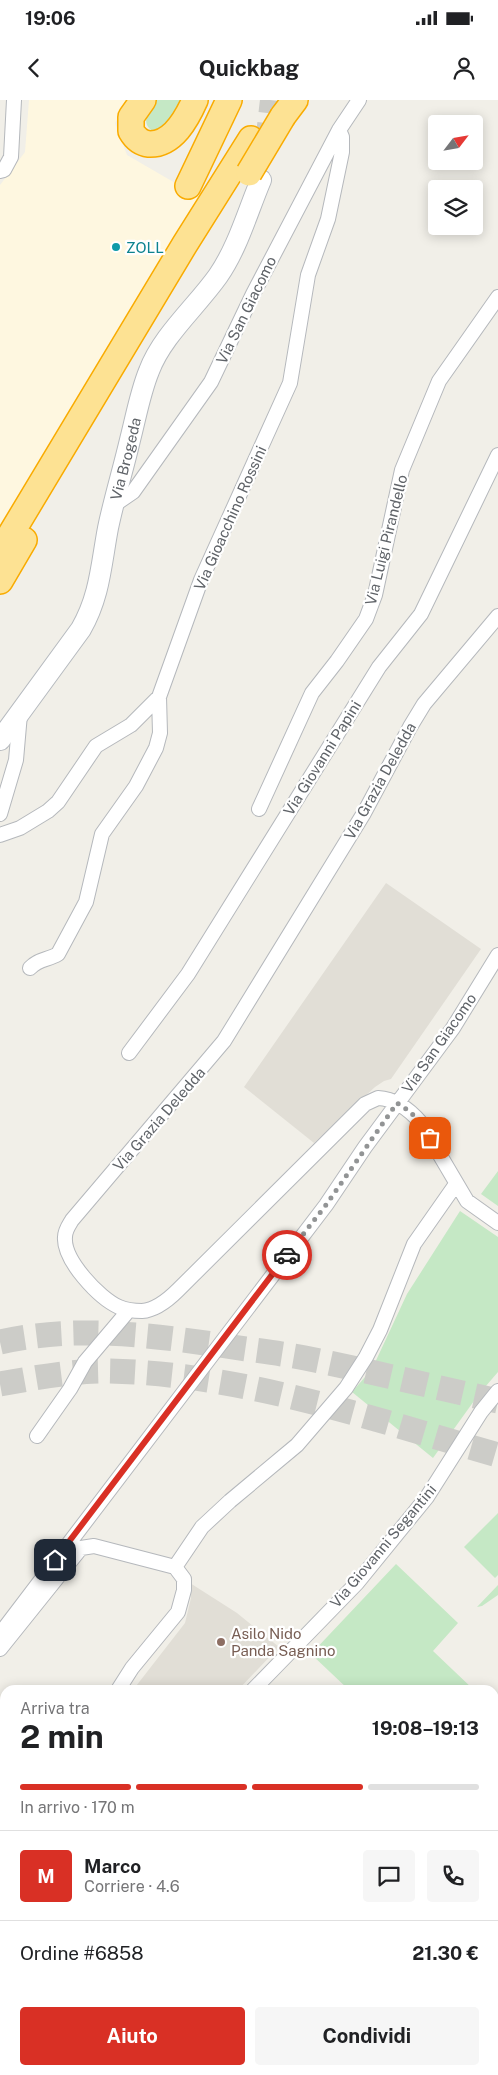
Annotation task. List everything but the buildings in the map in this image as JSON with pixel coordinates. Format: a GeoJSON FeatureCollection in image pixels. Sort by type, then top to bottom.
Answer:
{"type":"FeatureCollection","features":[{"type":"Feature","properties":{"kind":"highway"},"geometry":{"type":"LineString","coordinates":[[143,100],[133,113],[130,125],[133,135],[142,142],[152,144],[163,141],[174,134],[191,109]]}},
{"type":"Feature","properties":{"kind":"highway"},"geometry":{"type":"LineString","coordinates":[[188,186],[229,100]]}},
{"type":"Feature","properties":{"kind":"highway"},"geometry":{"type":"LineString","coordinates":[[0,552],[251,139],[285,105]]}},
{"type":"Feature","properties":{"kind":"highway"},"geometry":{"type":"LineString","coordinates":[[0,580],[196,256],[255,177],[285,105]]}},
{"type":"Feature","properties":{"kind":"street"},"geometry":{"type":"LineString","coordinates":[[0,171],[4,170],[11,157],[14,100]]}},
{"type":"Feature","properties":{"kind":"street","name":"Via San Giacomo"},"geometry":{"type":"LineString","coordinates":[[114,505],[132,492],[211,382],[253,294],[339,130],[359,100]]}},
{"type":"Feature","properties":{"kind":"street","name":"Via Gioacchino Rossini"},"geometry":{"type":"LineString","coordinates":[[0,835],[20,828],[48,811],[58,802],[96,746],[131,725],[158,697],[201,580],[290,383],[308,275],[328,219],[342,152],[342,138],[339,130]]}},
{"type":"Feature","properties":{"kind":"street","name":"Via Brogeda"},"geometry":{"type":"LineString","coordinates":[[0,740],[81,629],[91,612],[99,587],[114,505],[142,387],[150,368],[174,328],[205,292],[228,261],[242,229],[255,177]]}},
{"type":"Feature","properties":{"kind":"street","name":"Via Luigi Pirandello"},"geometry":{"type":"LineString","coordinates":[[259,809],[312,694],[338,661],[366,619],[375,595],[402,470],[439,381],[498,297]]}},
{"type":"Feature","properties":{"kind":"street","name":"Via Giovanni Papini"},"geometry":{"type":"LineString","coordinates":[[129,1052],[188,974],[379,667],[420,614],[498,455]]}},
{"type":"Feature","properties":{"kind":"street","name":"Via Grazia Deledda"},"geometry":{"type":"LineString","coordinates":[[129,1310],[119,1307],[99,1292],[71,1261],[66,1250],[64,1238],[66,1229],[224,1041],[364,813],[424,704],[498,616]]}},
{"type":"Feature","properties":{"kind":"street"},"geometry":{"type":"LineString","coordinates":[[30,968],[41,960],[52,958],[58,954],[86,902],[102,834],[136,786],[156,748],[160,734],[158,697]]}},
{"type":"Feature","properties":{"kind":"street"},"geometry":{"type":"LineString","coordinates":[[0,814],[16,760],[20,713]]}},
{"type":"Feature","properties":{"kind":"street","name":"Via San Giacomo"},"geometry":{"type":"LineString","coordinates":[[0,1634],[326,1205],[397,1103],[455,1026],[498,955]]}},
{"type":"Feature","properties":{"kind":"street"},"geometry":{"type":"LineString","coordinates":[[37,1436],[70,1389],[85,1362],[129,1310],[151,1309],[173,1295],[365,1104],[378,1098],[397,1103],[411,1111],[421,1123],[467,1201],[498,1223]]}},
{"type":"Feature","properties":{"kind":"street"},"geometry":{"type":"LineString","coordinates":[[175,1567],[202,1527],[297,1445],[346,1388],[366,1357],[380,1330],[414,1244],[456,1184]]}},
{"type":"Feature","properties":{"kind":"street","name":"Via Giovanni Segantini"},"geometry":{"type":"LineString","coordinates":[[259,1685],[357,1583],[428,1497],[481,1412],[498,1391]]}},
{"type":"Feature","properties":{"kind":"street"},"geometry":{"type":"LineString","coordinates":[[0,1649],[81,1548],[94,1546],[175,1567],[184,1579],[184,1590],[178,1612],[132,1668],[121,1685]]}},
{"type":"Feature","properties":{"kind":"shaded area"},"geometry":{"type":"Polygon","coordinates":[[[29,100],[129,100],[115,123],[127,155],[201,198],[0,526],[0,185],[25,152],[29,100]]]}},
{"type":"Feature","properties":{"kind":"shaded area"},"geometry":{"type":"Polygon","coordinates":[[[386,883],[481,949],[391,1079],[375,1087],[314,1143],[244,1087],[386,883]]]}},
{"type":"Feature","properties":{"kind":"shaded area","name":"Asilo Nido Panda Sagnino"},"geometry":{"type":"Polygon","coordinates":[[[190,1583],[237,1613],[279,1647],[243,1685],[137,1685],[185,1623],[191,1598],[190,1583]]]}},
{"type":"Feature","properties":{"kind":"green space"},"geometry":{"type":"Polygon","coordinates":[[[155,100],[186,100],[176,121],[154,132],[149,128],[146,121],[155,100]]]}},
{"type":"Feature","properties":{"kind":"green space"},"geometry":{"type":"Polygon","coordinates":[[[498,1171],[498,1206],[481,1194],[498,1171]]]}},
{"type":"Feature","properties":{"kind":"green space"},"geometry":{"type":"Polygon","coordinates":[[[460,1211],[498,1237],[498,1372],[479,1394],[433,1458],[352,1392],[372,1369],[407,1294],[460,1211]]]}},
{"type":"Feature","properties":{"kind":"green space"},"geometry":{"type":"Polygon","coordinates":[[[498,1513],[498,1575],[495,1578],[464,1547],[498,1513]]]}},
{"type":"Feature","properties":{"kind":"green space"},"geometry":{"type":"Polygon","coordinates":[[[396,1564],[458,1623],[433,1651],[469,1685],[344,1685],[311,1654],[396,1564]]]}},
{"type":"Feature","properties":{"kind":"green space"},"geometry":{"type":"Polygon","coordinates":[[[498,1585],[498,1595],[482,1606],[477,1607],[498,1585]]]}},
{"type":"Feature","properties":{"kind":"tunnel"},"geometry":{"type":"LineString","coordinates":[[265,143],[270,100]]}},
{"type":"Feature","properties":{"kind":"tunnel"},"geometry":{"type":"LineString","coordinates":[[0,1342],[28,1337],[85,1333],[170,1338],[305,1358],[498,1401]]}},
{"type":"Feature","properties":{"kind":"tunnel"},"geometry":{"type":"LineString","coordinates":[[0,1384],[39,1377],[93,1371],[156,1374],[206,1380],[304,1400],[498,1455]]}},
{"type":"Feature","properties":{"kind":"way so far"},"geometry":{"type":"LineString","coordinates":[[287,1255],[326,1205],[397,1103],[411,1111],[430,1138]]}},
{"type":"Feature","properties":{"kind":"place","name":"ZOLL"},"geometry":{"type":"Point","coordinates":[116,247]}},
{"type":"Feature","properties":{"kind":"place","name":"Asilo Nido Panda Sagnino"},"geometry":{"type":"Point","coordinates":[221,1642]}},
{"type":"Feature","properties":{"kind":"route"},"geometry":{"type":"LineString","coordinates":[[55,1560],[287,1255]]}}]}
